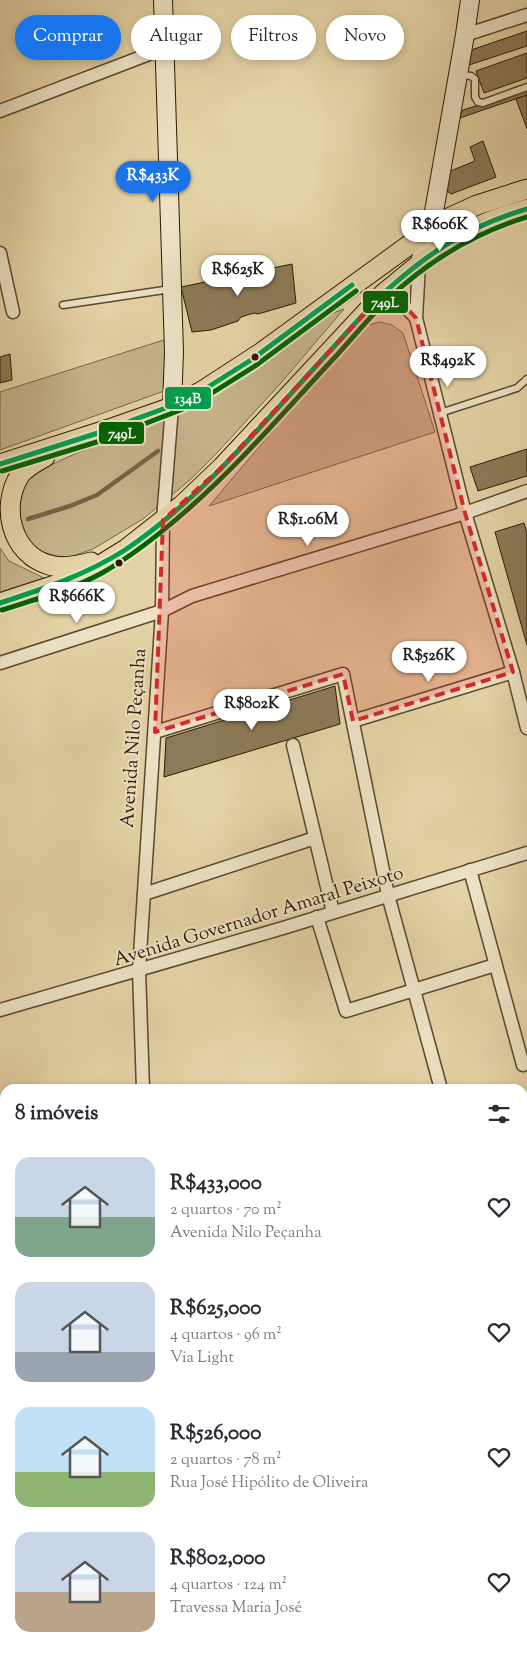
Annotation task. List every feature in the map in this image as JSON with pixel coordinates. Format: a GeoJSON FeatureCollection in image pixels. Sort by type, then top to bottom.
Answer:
{"type":"FeatureCollection","features":[{"type":"Feature","properties":{"kind":"main road"},"geometry":{"type":"LineString","coordinates":[[0,464],[172,407],[202,391],[262,352],[453,215],[477,204],[527,189]]}},
{"type":"Feature","properties":{"kind":"main road"},"geometry":{"type":"LineString","coordinates":[[0,603],[75,577],[97,567],[126,549],[198,491],[384,293],[419,265],[468,231],[485,223],[527,209]]}},
{"type":"Feature","properties":{"kind":"main road"},"geometry":{"type":"LineString","coordinates":[[325,305],[373,291],[384,293]]}},
{"type":"Feature","properties":{"kind":"main road"},"geometry":{"type":"LineString","coordinates":[[77,440],[34,463],[19,476],[11,490],[8,506],[8,523],[13,536],[32,557],[54,566],[81,565],[126,549]]}},
{"type":"Feature","properties":{"kind":"street","name":"Avenida Nilo Peçanha"},"geometry":{"type":"LineString","coordinates":[[163,0],[163,15]]}},
{"type":"Feature","properties":{"kind":"street"},"geometry":{"type":"LineString","coordinates":[[470,0],[466,35],[430,230],[419,265],[416,318],[465,512],[513,672],[527,728]]}},
{"type":"Feature","properties":{"kind":"street"},"geometry":{"type":"LineString","coordinates":[[466,35],[527,15]]}},
{"type":"Feature","properties":{"kind":"street"},"geometry":{"type":"LineString","coordinates":[[0,111],[133,60]]}},
{"type":"Feature","properties":{"kind":"street","name":"Avenida Nilo Peçanha"},"geometry":{"type":"LineString","coordinates":[[143,1084],[139,970],[162,611],[163,520],[172,407],[174,352],[164,60]]}},
{"type":"Feature","properties":{"kind":"street"},"geometry":{"type":"LineString","coordinates":[[0,253],[13,312]]}},
{"type":"Feature","properties":{"kind":"street"},"geometry":{"type":"LineString","coordinates":[[384,293],[404,304],[416,318]]}},
{"type":"Feature","properties":{"kind":"street"},"geometry":{"type":"LineString","coordinates":[[0,663],[162,611],[192,596],[527,491]]}},
{"type":"Feature","properties":{"kind":"street"},"geometry":{"type":"LineString","coordinates":[[353,721],[513,672]]}},
{"type":"Feature","properties":{"kind":"street"},"geometry":{"type":"LineString","coordinates":[[155,732],[343,674],[388,895],[439,1084]]}},
{"type":"Feature","properties":{"kind":"street"},"geometry":{"type":"LineString","coordinates":[[293,745],[333,912]]}},
{"type":"Feature","properties":{"kind":"street"},"geometry":{"type":"LineString","coordinates":[[144,894],[315,838]]}},
{"type":"Feature","properties":{"kind":"street","name":"Avenida Governador Amaral Peixoto"},"geometry":{"type":"LineString","coordinates":[[0,1010],[527,853]]}},
{"type":"Feature","properties":{"kind":"street"},"geometry":{"type":"LineString","coordinates":[[470,870],[523,1065]]}},
{"type":"Feature","properties":{"kind":"street"},"geometry":{"type":"LineString","coordinates":[[317,917],[346,1011],[495,965]]}},
{"type":"Feature","properties":{"kind":"lane"},"geometry":{"type":"LineString","coordinates":[[458,75],[471,76],[475,79],[475,97],[478,102],[483,103],[527,87]]}},
{"type":"Feature","properties":{"kind":"lane"},"geometry":{"type":"LineString","coordinates":[[63,305],[172,289]]}},
{"type":"Feature","properties":{"kind":"lane"},"geometry":{"type":"LineString","coordinates":[[440,413],[517,388],[527,379]]}},
{"type":"Feature","properties":{"kind":"highlighted area"},"geometry":{"type":"Polygon","coordinates":[[[384,293],[399,300],[416,318],[465,513],[513,672],[353,721],[343,674],[155,732],[163,520],[222,467],[384,293]]]}},
{"type":"Feature","properties":{"kind":"shaded area"},"geometry":{"type":"Polygon","coordinates":[[[344,309],[280,384],[216,454],[191,479],[143,519],[93,549],[67,558],[40,552],[19,534],[15,500],[33,473],[77,453],[180,414],[261,364],[330,314],[344,309]]]}},
{"type":"Feature","properties":{"kind":"shaded area"},"geometry":{"type":"Polygon","coordinates":[[[380,322],[392,325],[403,333],[435,432],[209,506],[354,335],[368,325],[380,322]]]}},
{"type":"Feature","properties":{"kind":"shaded area"},"geometry":{"type":"Polygon","coordinates":[[[170,338],[167,390],[0,450],[0,392],[170,338]]]}},
{"type":"Feature","properties":{"kind":"shaded area"},"geometry":{"type":"Polygon","coordinates":[[[0,548],[9,561],[44,578],[0,592],[0,548]]]}},
{"type":"Feature","properties":{"kind":"building"},"geometry":{"type":"Polygon","coordinates":[[[527,31],[527,46],[466,66],[469,53],[474,49],[527,31]]]}},
{"type":"Feature","properties":{"kind":"building"},"geometry":{"type":"Polygon","coordinates":[[[527,53],[527,78],[484,93],[476,71],[527,53]]]}},
{"type":"Feature","properties":{"kind":"building"},"geometry":{"type":"Polygon","coordinates":[[[527,90],[527,95],[457,119],[463,110],[527,90]]]}},
{"type":"Feature","properties":{"kind":"building"},"geometry":{"type":"Polygon","coordinates":[[[527,95],[527,129],[516,99],[527,95]]]}},
{"type":"Feature","properties":{"kind":"building"},"geometry":{"type":"Polygon","coordinates":[[[483,141],[496,177],[451,194],[445,187],[448,172],[475,161],[470,147],[483,141]]]}},
{"type":"Feature","properties":{"kind":"building"},"geometry":{"type":"Polygon","coordinates":[[[292,264],[296,303],[241,317],[238,321],[211,330],[192,332],[181,287],[292,264]]]}},
{"type":"Feature","properties":{"kind":"building"},"geometry":{"type":"Polygon","coordinates":[[[10,354],[12,380],[0,383],[0,357],[10,354]]]}},
{"type":"Feature","properties":{"kind":"building"},"geometry":{"type":"Polygon","coordinates":[[[527,449],[527,476],[478,491],[470,467],[527,449]]]}},
{"type":"Feature","properties":{"kind":"building"},"geometry":{"type":"Polygon","coordinates":[[[524,523],[527,533],[527,645],[495,532],[524,523]]]}},
{"type":"Feature","properties":{"kind":"building"},"geometry":{"type":"Polygon","coordinates":[[[335,686],[340,724],[164,777],[166,738],[335,686]]]}},
{"type":"Feature","properties":{"kind":"waterway"},"geometry":{"type":"LineString","coordinates":[[28,519],[70,506],[97,495],[158,451]]}},
{"type":"Feature","properties":{"kind":"transit line","name":"134B"},"geometry":{"type":"LineString","coordinates":[[0,603],[48,587],[95,567],[125,550],[153,530],[232,458],[370,307],[401,278],[434,253],[468,232],[527,209]]}},
{"type":"Feature","properties":{"kind":"transit line","name":"749L"},"geometry":{"type":"LineString","coordinates":[[2,610],[53,594],[90,579],[146,544],[187,510],[226,473],[403,285],[419,272],[471,240],[527,217]]}},
{"type":"Feature","properties":{"kind":"transit line","name":"134B"},"geometry":{"type":"LineString","coordinates":[[0,464],[98,433],[179,403],[251,360],[352,285]]}},
{"type":"Feature","properties":{"kind":"transit line","name":"749L"},"geometry":{"type":"LineString","coordinates":[[2,471],[100,441],[183,409],[255,366],[356,291]]}}]}
